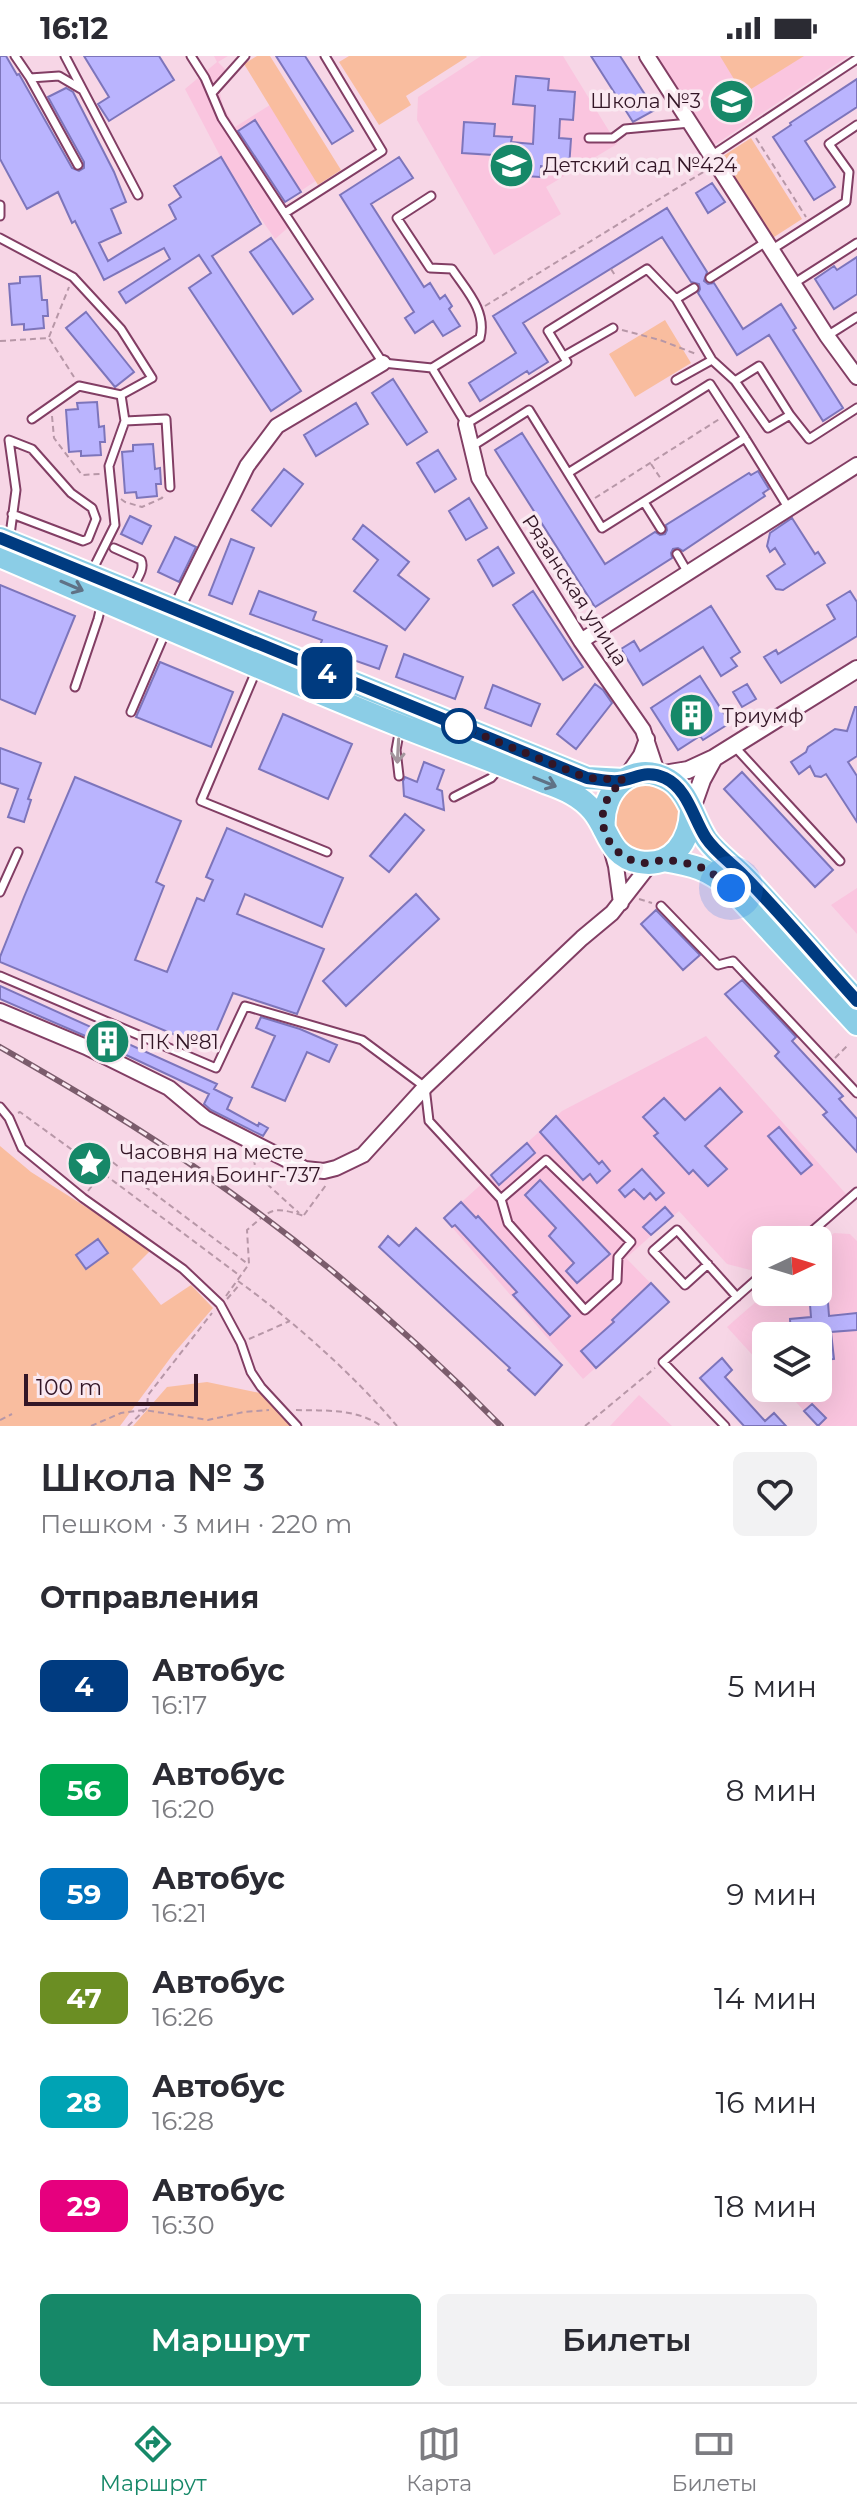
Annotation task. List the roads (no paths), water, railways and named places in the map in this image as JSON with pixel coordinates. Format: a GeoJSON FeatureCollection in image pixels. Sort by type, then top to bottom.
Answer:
{"type":"FeatureCollection","features":[{"type":"Feature","properties":{"kind":"main road"},"geometry":{"type":"LineString","coordinates":[[3,543],[131,593],[258,665],[336,687],[400,726],[578,797],[594,812],[606,836],[627,858],[694,865],[722,880],[857,1024]]}},
{"type":"Feature","properties":{"kind":"main road"},"geometry":{"type":"LineString","coordinates":[[3,543],[102,599],[172,619],[336,687],[587,778],[624,780]]}},
{"type":"Feature","properties":{"kind":"main road"},"geometry":{"type":"LineString","coordinates":[[606,836],[602,815],[605,801],[624,780],[635,775],[658,775],[680,788],[711,846],[744,875],[857,1001]]}},
{"type":"Feature","properties":{"kind":"main road"},"geometry":{"type":"LineString","coordinates":[[657,861],[676,852],[685,840],[691,826],[691,811]]}},
{"type":"Feature","properties":{"kind":"street"},"geometry":{"type":"LineString","coordinates":[[647,56],[827,336],[857,377]]}},
{"type":"Feature","properties":{"kind":"street"},"geometry":{"type":"LineString","coordinates":[[172,619],[247,466],[277,426],[383,363]]}},
{"type":"Feature","properties":{"kind":"street","name":"Рязанская улица"},"geometry":{"type":"LineString","coordinates":[[466,424],[479,478],[581,641],[643,730],[658,775]]}},
{"type":"Feature","properties":{"kind":"street"},"geometry":{"type":"LineString","coordinates":[[581,641],[857,465]]}},
{"type":"Feature","properties":{"kind":"street"},"geometry":{"type":"LineString","coordinates":[[658,775],[688,770],[714,758],[857,669]]}},
{"type":"Feature","properties":{"kind":"street"},"geometry":{"type":"LineString","coordinates":[[624,780],[641,755],[647,739]]}},
{"type":"Feature","properties":{"kind":"street"},"geometry":{"type":"LineString","coordinates":[[691,811],[714,758]]}},
{"type":"Feature","properties":{"kind":"street"},"geometry":{"type":"LineString","coordinates":[[606,836],[616,866],[621,903]]}},
{"type":"Feature","properties":{"kind":"street"},"geometry":{"type":"LineString","coordinates":[[0,1011],[86,1047],[169,1088],[205,1118],[305,1169],[336,1168],[363,1155],[425,1087],[612,913],[657,861]]}},
{"type":"Feature","properties":{"kind":"lane"},"geometry":{"type":"LineString","coordinates":[[15,56],[78,165]]}},
{"type":"Feature","properties":{"kind":"lane"},"geometry":{"type":"LineString","coordinates":[[65,56],[138,195]]}},
{"type":"Feature","properties":{"kind":"lane"},"geometry":{"type":"LineString","coordinates":[[191,56],[222,118],[383,363],[432,368],[480,338],[483,326],[479,310],[452,269],[430,268],[397,218],[431,196]]}},
{"type":"Feature","properties":{"kind":"lane"},"geometry":{"type":"LineString","coordinates":[[212,93],[245,56]]}},
{"type":"Feature","properties":{"kind":"lane"},"geometry":{"type":"LineString","coordinates":[[285,213],[382,151],[325,56]]}},
{"type":"Feature","properties":{"kind":"lane"},"geometry":{"type":"LineString","coordinates":[[713,160],[751,129],[857,59]]}},
{"type":"Feature","properties":{"kind":"lane"},"geometry":{"type":"LineString","coordinates":[[30,78],[59,76],[81,89]]}},
{"type":"Feature","properties":{"kind":"lane"},"geometry":{"type":"LineString","coordinates":[[589,138],[613,138],[625,129],[690,123]]}},
{"type":"Feature","properties":{"kind":"lane"},"geometry":{"type":"LineString","coordinates":[[710,278],[811,225],[846,202],[849,172],[829,144],[857,125]]}},
{"type":"Feature","properties":{"kind":"lane"},"geometry":{"type":"LineString","coordinates":[[0,205],[0,216]]}},
{"type":"Feature","properties":{"kind":"lane"},"geometry":{"type":"LineString","coordinates":[[0,238],[73,277],[121,329],[152,378],[121,395],[79,386],[32,419]]}},
{"type":"Feature","properties":{"kind":"lane"},"geometry":{"type":"LineString","coordinates":[[793,284],[857,243]]}},
{"type":"Feature","properties":{"kind":"lane"},"geometry":{"type":"LineString","coordinates":[[432,368],[466,424],[567,362],[548,331],[647,269],[676,299],[712,360],[735,381],[768,428],[790,415]]}},
{"type":"Feature","properties":{"kind":"lane"},"geometry":{"type":"LineString","coordinates":[[676,299],[694,288]]}},
{"type":"Feature","properties":{"kind":"lane"},"geometry":{"type":"LineString","coordinates":[[827,336],[857,317]]}},
{"type":"Feature","properties":{"kind":"lane"},"geometry":{"type":"LineString","coordinates":[[564,356],[613,328]]}},
{"type":"Feature","properties":{"kind":"lane"},"geometry":{"type":"LineString","coordinates":[[676,380],[712,360]]}},
{"type":"Feature","properties":{"kind":"lane"},"geometry":{"type":"LineString","coordinates":[[735,381],[759,366],[809,439],[857,408]]}},
{"type":"Feature","properties":{"kind":"lane"},"geometry":{"type":"LineString","coordinates":[[568,473],[710,384],[789,509]]}},
{"type":"Feature","properties":{"kind":"lane"},"geometry":{"type":"LineString","coordinates":[[90,575],[115,525],[109,466],[125,421],[121,395]]}},
{"type":"Feature","properties":{"kind":"lane"},"geometry":{"type":"LineString","coordinates":[[471,447],[529,410],[602,528],[745,438]]}},
{"type":"Feature","properties":{"kind":"lane"},"geometry":{"type":"LineString","coordinates":[[125,421],[166,419],[170,487]]}},
{"type":"Feature","properties":{"kind":"lane"},"geometry":{"type":"LineString","coordinates":[[0,440],[9,440],[32,449],[71,493],[92,508],[96,519],[88,539],[83,541],[12,514]]}},
{"type":"Feature","properties":{"kind":"lane"},"geometry":{"type":"LineString","coordinates":[[3,543],[16,490],[9,440]]}},
{"type":"Feature","properties":{"kind":"lane"},"geometry":{"type":"LineString","coordinates":[[644,502],[661,529]]}},
{"type":"Feature","properties":{"kind":"lane"},"geometry":{"type":"LineString","coordinates":[[114,548],[143,563],[131,593]]}},
{"type":"Feature","properties":{"kind":"lane"},"geometry":{"type":"LineString","coordinates":[[677,554],[688,573]]}},
{"type":"Feature","properties":{"kind":"lane"},"geometry":{"type":"LineString","coordinates":[[75,687],[102,599]]}},
{"type":"Feature","properties":{"kind":"lane"},"geometry":{"type":"LineString","coordinates":[[131,712],[172,619]]}},
{"type":"Feature","properties":{"kind":"lane"},"geometry":{"type":"LineString","coordinates":[[258,665],[201,801],[327,852]]}},
{"type":"Feature","properties":{"kind":"lane"},"geometry":{"type":"LineString","coordinates":[[399,776],[396,750],[400,726]]}},
{"type":"Feature","properties":{"kind":"lane"},"geometry":{"type":"LineString","coordinates":[[734,746],[840,861]]}},
{"type":"Feature","properties":{"kind":"lane"},"geometry":{"type":"LineString","coordinates":[[454,797],[491,778],[503,765]]}},
{"type":"Feature","properties":{"kind":"lane"},"geometry":{"type":"LineString","coordinates":[[0,892],[18,852]]}},
{"type":"Feature","properties":{"kind":"lane"},"geometry":{"type":"LineString","coordinates":[[661,906],[718,965],[733,961],[857,1093]]}},
{"type":"Feature","properties":{"kind":"lane"},"geometry":{"type":"LineString","coordinates":[[0,976],[216,1068],[245,1006],[362,1040],[425,1087],[429,1121],[501,1199],[508,1223],[585,1310],[617,1281],[618,1257],[631,1242],[546,1160],[501,1199]]}},
{"type":"Feature","properties":{"kind":"lane"},"geometry":{"type":"LineString","coordinates":[[0,1107],[9,1118],[22,1148],[83,1198],[183,1269],[220,1304],[241,1343],[251,1372],[297,1426]]}},
{"type":"Feature","properties":{"kind":"lane"},"geometry":{"type":"LineString","coordinates":[[818,1226],[857,1192]]}},
{"type":"Feature","properties":{"kind":"lane"},"geometry":{"type":"LineString","coordinates":[[708,1264],[685,1285],[653,1251],[677,1230],[708,1264],[737,1297]]}},
{"type":"Feature","properties":{"kind":"lane"},"geometry":{"type":"LineString","coordinates":[[725,1426],[663,1362],[752,1284]]}},
{"type":"Feature","properties":{"kind":"railway"},"geometry":{"type":"LineString","coordinates":[[0,1047],[156,1141],[284,1232],[432,1358],[501,1426]]}},
{"type":"Feature","properties":{"kind":"place","name":"Школа №3"},"geometry":{"type":"Point","coordinates":[732,101]}},
{"type":"Feature","properties":{"kind":"place","name":"Детский сад №424"},"geometry":{"type":"Point","coordinates":[512,165]}},
{"type":"Feature","properties":{"kind":"place","name":"Триумф"},"geometry":{"type":"Point","coordinates":[691,716]}},
{"type":"Feature","properties":{"kind":"place","name":"ПК №81"},"geometry":{"type":"Point","coordinates":[108,1042]}},
{"type":"Feature","properties":{"kind":"place","name":"Часовня на месте падения Боинг-737"},"geometry":{"type":"Point","coordinates":[89,1163]}}]}
